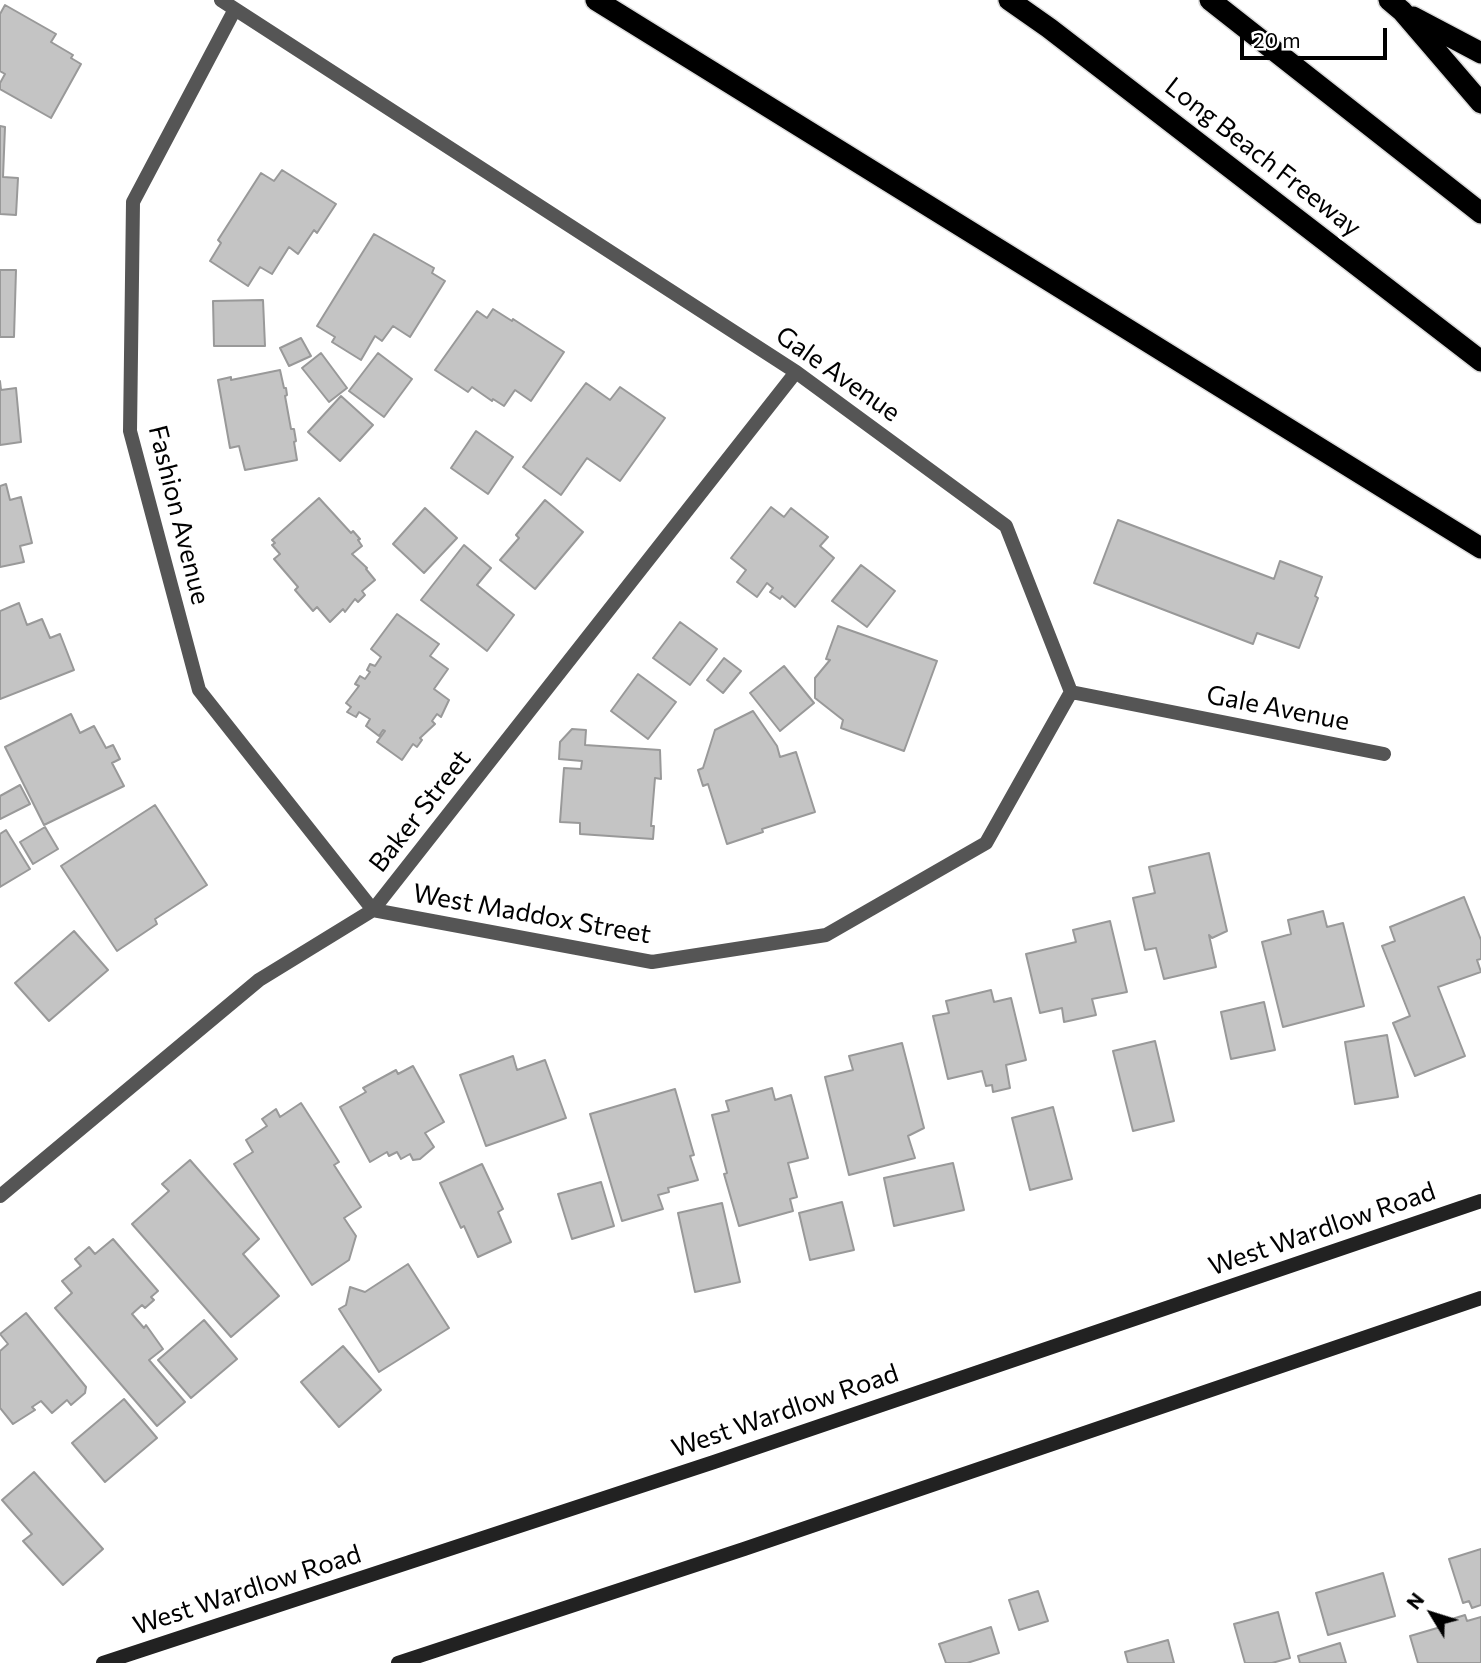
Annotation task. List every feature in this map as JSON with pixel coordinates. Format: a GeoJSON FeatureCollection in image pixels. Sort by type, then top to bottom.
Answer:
{"type":"FeatureCollection","features":[{"type":"Feature","properties":{"kind":"highway"},"geometry":{"type":"LineString","coordinates":[[596,0],[1481,548]]}},
{"type":"Feature","properties":{"kind":"highway","name":"Long Beach Freeway"},"geometry":{"type":"LineString","coordinates":[[1009,0],[1072,45],[1481,361]]}},
{"type":"Feature","properties":{"kind":"highway"},"geometry":{"type":"LineString","coordinates":[[1210,0],[1481,213]]}},
{"type":"Feature","properties":{"kind":"highway"},"geometry":{"type":"LineString","coordinates":[[1396,6],[1481,53]]}},
{"type":"Feature","properties":{"kind":"highway"},"geometry":{"type":"LineString","coordinates":[[1396,6],[1481,103]]}},
{"type":"Feature","properties":{"kind":"main road","name":"West Wardlow Road"},"geometry":{"type":"LineString","coordinates":[[103,1663],[714,1462],[1481,1201]]}},
{"type":"Feature","properties":{"kind":"main road"},"geometry":{"type":"LineString","coordinates":[[398,1663],[731,1553],[1481,1298]]}},
{"type":"Feature","properties":{"kind":"street","name":"Gale Avenue"},"geometry":{"type":"LineString","coordinates":[[220,0],[796,372],[1006,526],[1071,692],[1384,754]]}},
{"type":"Feature","properties":{"kind":"street","name":"Fashion Avenue"},"geometry":{"type":"LineString","coordinates":[[234,11],[133,202],[130,431],[199,690],[373,910]]}},
{"type":"Feature","properties":{"kind":"street","name":"Baker Street"},"geometry":{"type":"LineString","coordinates":[[0,1196],[259,980],[373,910],[796,372]]}},
{"type":"Feature","properties":{"kind":"street","name":"West Maddox Street"},"geometry":{"type":"LineString","coordinates":[[373,910],[652,962],[826,935],[986,843],[1071,692]]}},
{"type":"Feature","properties":{"kind":"building"},"geometry":{"type":"Polygon","coordinates":[[[5,5],[56,34],[51,42],[73,55],[71,58],[81,64],[51,118],[0,89],[5,74],[0,71],[0,14],[5,5]]]}},
{"type":"Feature","properties":{"kind":"building"},"geometry":{"type":"Polygon","coordinates":[[[0,126],[5,127],[3,177],[18,178],[16,215],[0,214],[0,126]]]}},
{"type":"Feature","properties":{"kind":"building"},"geometry":{"type":"Polygon","coordinates":[[[282,170],[336,204],[317,233],[314,230],[298,254],[289,247],[272,274],[260,267],[248,286],[210,261],[221,243],[218,240],[261,173],[274,181],[282,170]]]}},
{"type":"Feature","properties":{"kind":"building"},"geometry":{"type":"Polygon","coordinates":[[[374,234],[434,268],[432,273],[445,281],[410,337],[393,326],[382,341],[375,336],[361,360],[332,342],[335,337],[317,326],[374,234]]]}},
{"type":"Feature","properties":{"kind":"building"},"geometry":{"type":"Polygon","coordinates":[[[0,270],[16,270],[14,337],[0,337],[0,270]]]}},
{"type":"Feature","properties":{"kind":"building"},"geometry":{"type":"Polygon","coordinates":[[[263,300],[265,346],[214,346],[213,301],[263,300]]]}},
{"type":"Feature","properties":{"kind":"building"},"geometry":{"type":"Polygon","coordinates":[[[493,309],[564,352],[531,401],[515,390],[504,406],[472,387],[468,392],[435,370],[477,311],[487,318],[493,309]]]}},
{"type":"Feature","properties":{"kind":"building"},"geometry":{"type":"Polygon","coordinates":[[[301,338],[311,356],[289,366],[280,348],[301,338]]]}},
{"type":"Feature","properties":{"kind":"building"},"geometry":{"type":"Polygon","coordinates":[[[321,353],[347,388],[329,402],[302,368],[321,353]]]}},
{"type":"Feature","properties":{"kind":"building"},"geometry":{"type":"Polygon","coordinates":[[[378,353],[412,379],[384,417],[349,391],[378,353]]]}},
{"type":"Feature","properties":{"kind":"building"},"geometry":{"type":"Polygon","coordinates":[[[280,370],[286,388],[291,429],[294,429],[297,460],[245,470],[239,446],[230,448],[218,380],[280,370]]]}},
{"type":"Feature","properties":{"kind":"building"},"geometry":{"type":"Polygon","coordinates":[[[0,381],[1,390],[16,388],[21,442],[0,445],[0,381]]]}},
{"type":"Feature","properties":{"kind":"building"},"geometry":{"type":"Polygon","coordinates":[[[586,383],[610,400],[620,387],[665,418],[620,481],[587,458],[561,495],[523,467],[586,383]]]}},
{"type":"Feature","properties":{"kind":"building"},"geometry":{"type":"Polygon","coordinates":[[[341,396],[373,425],[340,461],[308,432],[341,396]]]}},
{"type":"Feature","properties":{"kind":"building"},"geometry":{"type":"Polygon","coordinates":[[[476,431],[513,457],[488,494],[451,468],[476,431]]]}},
{"type":"Feature","properties":{"kind":"building"},"geometry":{"type":"Polygon","coordinates":[[[6,484],[10,500],[21,497],[32,543],[20,546],[24,562],[0,567],[0,486],[6,484]]]}},
{"type":"Feature","properties":{"kind":"building"},"geometry":{"type":"Polygon","coordinates":[[[319,498],[351,533],[353,531],[360,539],[358,540],[362,546],[352,554],[375,580],[362,591],[365,595],[358,602],[355,599],[345,612],[343,609],[330,622],[317,607],[313,611],[295,590],[298,587],[274,559],[280,554],[272,545],[275,543],[272,540],[319,498]]]}},
{"type":"Feature","properties":{"kind":"building"},"geometry":{"type":"Polygon","coordinates":[[[545,500],[583,532],[535,589],[500,560],[519,538],[516,535],[545,500]]]}},
{"type":"Feature","properties":{"kind":"building"},"geometry":{"type":"Polygon","coordinates":[[[771,507],[784,517],[791,508],[828,537],[820,546],[834,558],[795,607],[782,596],[780,599],[770,592],[773,588],[767,583],[757,597],[737,582],[746,570],[731,558],[771,507]]]}},
{"type":"Feature","properties":{"kind":"building"},"geometry":{"type":"Polygon","coordinates":[[[425,508],[457,538],[424,573],[393,544],[425,508]]]}},
{"type":"Feature","properties":{"kind":"building"},"geometry":{"type":"Polygon","coordinates":[[[1118,520],[1274,579],[1280,561],[1322,577],[1315,596],[1318,598],[1299,648],[1257,633],[1253,644],[1094,583],[1118,520]]]}},
{"type":"Feature","properties":{"kind":"building"},"geometry":{"type":"Polygon","coordinates":[[[464,545],[491,568],[477,585],[514,615],[487,651],[421,600],[464,545]]]}},
{"type":"Feature","properties":{"kind":"building"},"geometry":{"type":"Polygon","coordinates":[[[861,565],[895,591],[867,627],[832,601],[861,565]]]}},
{"type":"Feature","properties":{"kind":"building"},"geometry":{"type":"Polygon","coordinates":[[[19,603],[27,625],[42,619],[50,638],[60,634],[74,670],[0,699],[0,611],[19,603]]]}},
{"type":"Feature","properties":{"kind":"building"},"geometry":{"type":"Polygon","coordinates":[[[397,614],[439,644],[430,656],[448,669],[434,689],[449,700],[441,717],[437,714],[432,721],[435,724],[420,738],[422,740],[417,747],[413,744],[402,760],[377,742],[385,731],[379,736],[366,726],[370,719],[359,712],[356,717],[347,712],[351,707],[346,703],[359,686],[355,684],[360,676],[365,679],[370,672],[367,670],[370,664],[375,666],[381,657],[371,649],[397,614]]]}},
{"type":"Feature","properties":{"kind":"building"},"geometry":{"type":"Polygon","coordinates":[[[680,622],[717,649],[690,685],[653,658],[680,622]]]}},
{"type":"Feature","properties":{"kind":"building"},"geometry":{"type":"Polygon","coordinates":[[[838,626],[937,661],[904,751],[841,728],[843,720],[815,698],[815,678],[830,660],[826,659],[838,626]]]}},
{"type":"Feature","properties":{"kind":"building"},"geometry":{"type":"Polygon","coordinates":[[[724,658],[741,671],[723,693],[707,680],[724,658]]]}},
{"type":"Feature","properties":{"kind":"building"},"geometry":{"type":"Polygon","coordinates":[[[784,666],[814,703],[780,731],[750,693],[784,666]]]}},
{"type":"Feature","properties":{"kind":"building"},"geometry":{"type":"Polygon","coordinates":[[[638,674],[676,702],[648,739],[611,711],[638,674]]]}},
{"type":"Feature","properties":{"kind":"building"},"geometry":{"type":"Polygon","coordinates":[[[753,711],[777,746],[780,757],[796,752],[815,812],[762,829],[763,832],[727,844],[708,784],[703,786],[698,770],[703,768],[715,730],[753,711]]]}},
{"type":"Feature","properties":{"kind":"building"},"geometry":{"type":"Polygon","coordinates":[[[71,714],[80,733],[94,726],[106,748],[113,745],[120,759],[112,763],[124,786],[44,825],[5,747],[71,714]]]}},
{"type":"Feature","properties":{"kind":"building"},"geometry":{"type":"Polygon","coordinates":[[[572,729],[586,730],[585,745],[660,750],[661,779],[655,778],[651,826],[654,826],[653,839],[580,834],[580,823],[560,822],[564,768],[581,769],[582,761],[559,759],[560,742],[572,729]]]}},
{"type":"Feature","properties":{"kind":"building"},"geometry":{"type":"Polygon","coordinates":[[[20,785],[30,804],[0,819],[0,796],[20,785]]]}},
{"type":"Feature","properties":{"kind":"building"},"geometry":{"type":"Polygon","coordinates":[[[155,805],[207,885],[155,919],[157,924],[117,951],[61,866],[155,805]]]}},
{"type":"Feature","properties":{"kind":"building"},"geometry":{"type":"Polygon","coordinates":[[[45,827],[58,849],[33,864],[20,842],[45,827]]]}},
{"type":"Feature","properties":{"kind":"building"},"geometry":{"type":"Polygon","coordinates":[[[6,830],[30,869],[0,887],[0,834],[6,830]]]}},
{"type":"Feature","properties":{"kind":"building"},"geometry":{"type":"Polygon","coordinates":[[[1209,853],[1227,931],[1212,938],[1209,935],[1216,967],[1164,979],[1156,948],[1145,950],[1133,898],[1155,893],[1149,867],[1209,853]]]}},
{"type":"Feature","properties":{"kind":"building"},"geometry":{"type":"Polygon","coordinates":[[[1464,897],[1481,940],[1481,959],[1477,960],[1481,972],[1438,987],[1465,1056],[1415,1076],[1393,1023],[1410,1016],[1382,946],[1395,941],[1390,927],[1464,897]]]}},
{"type":"Feature","properties":{"kind":"building"},"geometry":{"type":"Polygon","coordinates":[[[1323,911],[1327,927],[1343,923],[1364,1006],[1283,1027],[1262,942],[1291,934],[1288,920],[1323,911]]]}},
{"type":"Feature","properties":{"kind":"building"},"geometry":{"type":"Polygon","coordinates":[[[1110,921],[1127,992],[1092,999],[1096,1015],[1064,1022],[1062,1008],[1040,1013],[1026,954],[1076,942],[1073,930],[1110,921]]]}},
{"type":"Feature","properties":{"kind":"building"},"geometry":{"type":"Polygon","coordinates":[[[74,931],[108,970],[49,1021],[15,983],[74,931]]]}},
{"type":"Feature","properties":{"kind":"building"},"geometry":{"type":"Polygon","coordinates":[[[991,990],[994,1002],[1011,998],[1026,1060],[1006,1065],[1010,1088],[993,1092],[992,1085],[986,1086],[982,1071],[948,1079],[933,1016],[949,1013],[946,1001],[991,990]]]}},
{"type":"Feature","properties":{"kind":"building"},"geometry":{"type":"Polygon","coordinates":[[[1264,1002],[1275,1050],[1231,1059],[1221,1012],[1264,1002]]]}},
{"type":"Feature","properties":{"kind":"building"},"geometry":{"type":"Polygon","coordinates":[[[1387,1035],[1398,1097],[1355,1104],[1345,1042],[1387,1035]]]}},
{"type":"Feature","properties":{"kind":"building"},"geometry":{"type":"Polygon","coordinates":[[[1155,1041],[1174,1121],[1133,1131],[1113,1051],[1155,1041]]]}},
{"type":"Feature","properties":{"kind":"building"},"geometry":{"type":"Polygon","coordinates":[[[902,1043],[924,1128],[908,1136],[915,1158],[849,1175],[825,1077],[853,1070],[849,1056],[902,1043]]]}},
{"type":"Feature","properties":{"kind":"building"},"geometry":{"type":"Polygon","coordinates":[[[513,1056],[517,1070],[545,1060],[566,1118],[486,1146],[460,1075],[513,1056]]]}},
{"type":"Feature","properties":{"kind":"building"},"geometry":{"type":"Polygon","coordinates":[[[413,1066],[444,1122],[425,1133],[434,1147],[420,1159],[413,1160],[410,1154],[401,1159],[397,1152],[389,1156],[387,1152],[370,1162],[340,1107],[366,1092],[363,1088],[396,1070],[398,1074],[413,1066]]]}},
{"type":"Feature","properties":{"kind":"building"},"geometry":{"type":"Polygon","coordinates":[[[772,1088],[775,1100],[791,1095],[808,1158],[788,1163],[797,1197],[790,1199],[793,1211],[739,1226],[724,1174],[727,1173],[712,1115],[729,1111],[726,1101],[772,1088]]]}},
{"type":"Feature","properties":{"kind":"building"},"geometry":{"type":"Polygon","coordinates":[[[675,1089],[694,1155],[690,1156],[698,1180],[668,1188],[669,1192],[658,1195],[663,1209],[622,1221],[590,1114],[675,1089]]]}},
{"type":"Feature","properties":{"kind":"building"},"geometry":{"type":"Polygon","coordinates":[[[301,1103],[339,1162],[334,1165],[361,1207],[344,1218],[356,1236],[349,1260],[312,1285],[234,1164],[253,1152],[246,1140],[267,1126],[262,1119],[276,1109],[280,1117],[301,1103]]]}},
{"type":"Feature","properties":{"kind":"building"},"geometry":{"type":"Polygon","coordinates":[[[1053,1107],[1072,1179],[1030,1190],[1012,1118],[1053,1107]]]}},
{"type":"Feature","properties":{"kind":"building"},"geometry":{"type":"Polygon","coordinates":[[[190,1160],[259,1239],[243,1254],[279,1296],[231,1337],[132,1224],[169,1191],[162,1184],[190,1160]]]}},
{"type":"Feature","properties":{"kind":"building"},"geometry":{"type":"Polygon","coordinates":[[[953,1163],[964,1210],[894,1226],[884,1178],[953,1163]]]}},
{"type":"Feature","properties":{"kind":"building"},"geometry":{"type":"Polygon","coordinates":[[[482,1164],[503,1209],[498,1212],[511,1242],[478,1257],[440,1183],[482,1164]]]}},
{"type":"Feature","properties":{"kind":"building"},"geometry":{"type":"Polygon","coordinates":[[[601,1182],[614,1226],[572,1239],[558,1194],[601,1182]]]}},
{"type":"Feature","properties":{"kind":"building"},"geometry":{"type":"Polygon","coordinates":[[[842,1202],[854,1250],[810,1260],[799,1213],[842,1202]]]}},
{"type":"Feature","properties":{"kind":"building"},"geometry":{"type":"Polygon","coordinates":[[[722,1203],[740,1282],[695,1292],[678,1213],[722,1203]]]}},
{"type":"Feature","properties":{"kind":"building"},"geometry":{"type":"Polygon","coordinates":[[[113,1239],[158,1291],[151,1297],[154,1300],[145,1308],[142,1305],[132,1314],[144,1328],[146,1325],[163,1349],[149,1360],[185,1402],[157,1426],[55,1308],[72,1293],[62,1281],[81,1266],[75,1259],[89,1247],[95,1254],[113,1239]]]}},
{"type":"Feature","properties":{"kind":"building"},"geometry":{"type":"Polygon","coordinates":[[[408,1264],[449,1328],[379,1372],[339,1309],[346,1305],[350,1287],[365,1292],[408,1264]]]}},
{"type":"Feature","properties":{"kind":"building"},"geometry":{"type":"Polygon","coordinates":[[[26,1313],[86,1387],[85,1393],[71,1405],[67,1400],[52,1413],[41,1401],[32,1407],[35,1410],[13,1424],[0,1408],[0,1351],[8,1344],[0,1334],[26,1313]]]}},
{"type":"Feature","properties":{"kind":"building"},"geometry":{"type":"Polygon","coordinates":[[[204,1320],[237,1359],[191,1398],[158,1360],[204,1320]]]}},
{"type":"Feature","properties":{"kind":"building"},"geometry":{"type":"Polygon","coordinates":[[[343,1346],[381,1390],[339,1427],[301,1382],[343,1346]]]}},
{"type":"Feature","properties":{"kind":"building"},"geometry":{"type":"Polygon","coordinates":[[[124,1399],[157,1438],[105,1482],[72,1443],[124,1399]]]}},
{"type":"Feature","properties":{"kind":"building"},"geometry":{"type":"Polygon","coordinates":[[[34,1472],[103,1549],[63,1585],[23,1541],[32,1534],[2,1500],[34,1472]]]}},
{"type":"Feature","properties":{"kind":"building"},"geometry":{"type":"Polygon","coordinates":[[[1481,1549],[1481,1605],[1472,1608],[1469,1601],[1463,1603],[1449,1559],[1481,1549]]]}},
{"type":"Feature","properties":{"kind":"building"},"geometry":{"type":"Polygon","coordinates":[[[1383,1573],[1395,1616],[1328,1635],[1316,1593],[1383,1573]]]}},
{"type":"Feature","properties":{"kind":"building"},"geometry":{"type":"Polygon","coordinates":[[[1038,1591],[1048,1621],[1019,1630],[1009,1600],[1038,1591]]]}},
{"type":"Feature","properties":{"kind":"building"},"geometry":{"type":"Polygon","coordinates":[[[1278,1612],[1290,1658],[1272,1663],[1245,1663],[1234,1624],[1278,1612]]]}},
{"type":"Feature","properties":{"kind":"building"},"geometry":{"type":"Polygon","coordinates":[[[1465,1615],[1467,1621],[1481,1617],[1481,1663],[1418,1663],[1410,1636],[1444,1626],[1442,1622],[1465,1615]]]}},
{"type":"Feature","properties":{"kind":"building"},"geometry":{"type":"Polygon","coordinates":[[[991,1627],[999,1653],[967,1663],[946,1663],[939,1644],[991,1627]]]}},
{"type":"Feature","properties":{"kind":"building"},"geometry":{"type":"Polygon","coordinates":[[[1168,1640],[1174,1663],[1128,1663],[1125,1652],[1168,1640]]]}},
{"type":"Feature","properties":{"kind":"building"},"geometry":{"type":"Polygon","coordinates":[[[1340,1643],[1346,1663],[1300,1663],[1298,1656],[1340,1643]]]}}]}
